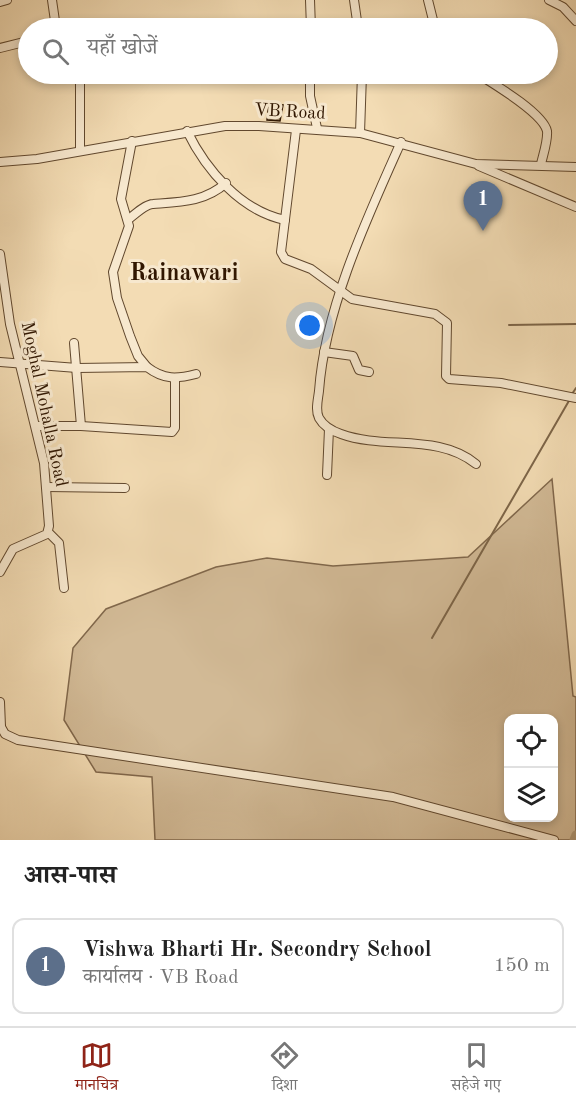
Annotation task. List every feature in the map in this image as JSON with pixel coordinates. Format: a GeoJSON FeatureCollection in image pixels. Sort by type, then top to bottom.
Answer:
{"type":"FeatureCollection","features":[{"type":"Feature","properties":{"kind":"street"},"geometry":{"type":"LineString","coordinates":[[0,2],[7,0]]}},
{"type":"Feature","properties":{"kind":"street"},"geometry":{"type":"LineString","coordinates":[[52,0],[55,18]]}},
{"type":"Feature","properties":{"kind":"street"},"geometry":{"type":"LineString","coordinates":[[310,0],[310,18]]}},
{"type":"Feature","properties":{"kind":"street"},"geometry":{"type":"LineString","coordinates":[[354,0],[357,18]]}},
{"type":"Feature","properties":{"kind":"street"},"geometry":{"type":"LineString","coordinates":[[428,0],[432,18]]}},
{"type":"Feature","properties":{"kind":"street"},"geometry":{"type":"LineString","coordinates":[[549,0],[563,4],[576,21]]}},
{"type":"Feature","properties":{"kind":"street"},"geometry":{"type":"LineString","coordinates":[[0,48],[18,44]]}},
{"type":"Feature","properties":{"kind":"street"},"geometry":{"type":"LineString","coordinates":[[80,84],[80,150]]}},
{"type":"Feature","properties":{"kind":"street"},"geometry":{"type":"LineString","coordinates":[[310,84],[310,96],[317,128]]}},
{"type":"Feature","properties":{"kind":"street"},"geometry":{"type":"LineString","coordinates":[[360,133],[362,84]]}},
{"type":"Feature","properties":{"kind":"street"},"geometry":{"type":"LineString","coordinates":[[493,84],[542,123],[547,132],[540,164]]}},
{"type":"Feature","properties":{"kind":"street","name":"VB Road"},"geometry":{"type":"LineString","coordinates":[[0,162],[37,159],[225,126],[296,130],[317,128],[360,133],[401,142],[476,164],[540,164],[576,167]]}},
{"type":"Feature","properties":{"kind":"street"},"geometry":{"type":"LineString","coordinates":[[296,130],[282,256],[311,269],[341,293],[370,303],[435,314],[444,318],[447,323],[446,376],[449,379],[501,383],[571,396]]}},
{"type":"Feature","properties":{"kind":"street"},"geometry":{"type":"LineString","coordinates":[[187,131],[197,152],[248,206],[258,213],[285,220]]}},
{"type":"Feature","properties":{"kind":"street"},"geometry":{"type":"LineString","coordinates":[[132,141],[121,199],[129,219],[124,244],[114,264],[114,279],[130,336],[138,356],[147,367],[155,373],[175,379],[196,374]]}},
{"type":"Feature","properties":{"kind":"street"},"geometry":{"type":"LineString","coordinates":[[401,142],[366,223],[341,293],[324,352],[317,410],[320,419],[329,429],[359,439],[447,448],[460,453],[476,464]]}},
{"type":"Feature","properties":{"kind":"street"},"geometry":{"type":"LineString","coordinates":[[476,164],[576,207]]}},
{"type":"Feature","properties":{"kind":"street"},"geometry":{"type":"LineString","coordinates":[[129,219],[152,203],[194,200],[213,195],[226,183]]}},
{"type":"Feature","properties":{"kind":"street","name":"Moghal Mohalla Road"},"geometry":{"type":"LineString","coordinates":[[0,254],[10,324],[36,426],[47,487],[48,532]]}},
{"type":"Feature","properties":{"kind":"street"},"geometry":{"type":"LineString","coordinates":[[74,343],[81,426]]}},
{"type":"Feature","properties":{"kind":"street"},"geometry":{"type":"LineString","coordinates":[[324,352],[353,356],[359,370],[369,372]]}},
{"type":"Feature","properties":{"kind":"street"},"geometry":{"type":"LineString","coordinates":[[0,362],[76,368],[147,367]]}},
{"type":"Feature","properties":{"kind":"street"},"geometry":{"type":"LineString","coordinates":[[36,426],[81,426],[172,432],[175,428],[175,379]]}},
{"type":"Feature","properties":{"kind":"street"},"geometry":{"type":"LineString","coordinates":[[327,475],[329,429]]}},
{"type":"Feature","properties":{"kind":"street"},"geometry":{"type":"LineString","coordinates":[[47,487],[125,488]]}},
{"type":"Feature","properties":{"kind":"street"},"geometry":{"type":"LineString","coordinates":[[0,572],[8,554],[13,549],[48,532],[60,543],[64,588]]}},
{"type":"Feature","properties":{"kind":"street"},"geometry":{"type":"LineString","coordinates":[[0,702],[0,727],[5,734],[18,741],[393,797],[555,840]]}},
{"type":"Feature","properties":{"kind":"shaded area"},"geometry":{"type":"Polygon","coordinates":[[[552,479],[573,696],[576,697],[576,840],[155,840],[152,777],[96,772],[64,720],[73,648],[106,609],[216,567],[267,558],[333,566],[468,557],[552,479]]]}},
{"type":"Feature","properties":{"kind":"building"},"geometry":{"type":"Polygon","coordinates":[[[269,103],[283,105],[280,121],[267,120],[269,103]]]}},
{"type":"Feature","properties":{"kind":"waterway"},"geometry":{"type":"LineString","coordinates":[[509,325],[576,324]]}},
{"type":"Feature","properties":{"kind":"waterway"},"geometry":{"type":"LineString","coordinates":[[572,394],[576,388]]}},
{"type":"Feature","properties":{"kind":"waterway"},"geometry":{"type":"LineString","coordinates":[[432,638],[570,399]]}},
{"type":"Feature","properties":{"kind":"waterway"},"geometry":{"type":"LineString","coordinates":[[574,840],[576,835]]}},
{"type":"Feature","properties":{"kind":"place","name":"Vishwa Bharti Hr. Secondry School"},"geometry":{"type":"Point","coordinates":[483,231]}},
{"type":"Feature","properties":{"kind":"district","name":"Rainawari"},"geometry":{"type":"Point","coordinates":[184,272]}}]}
